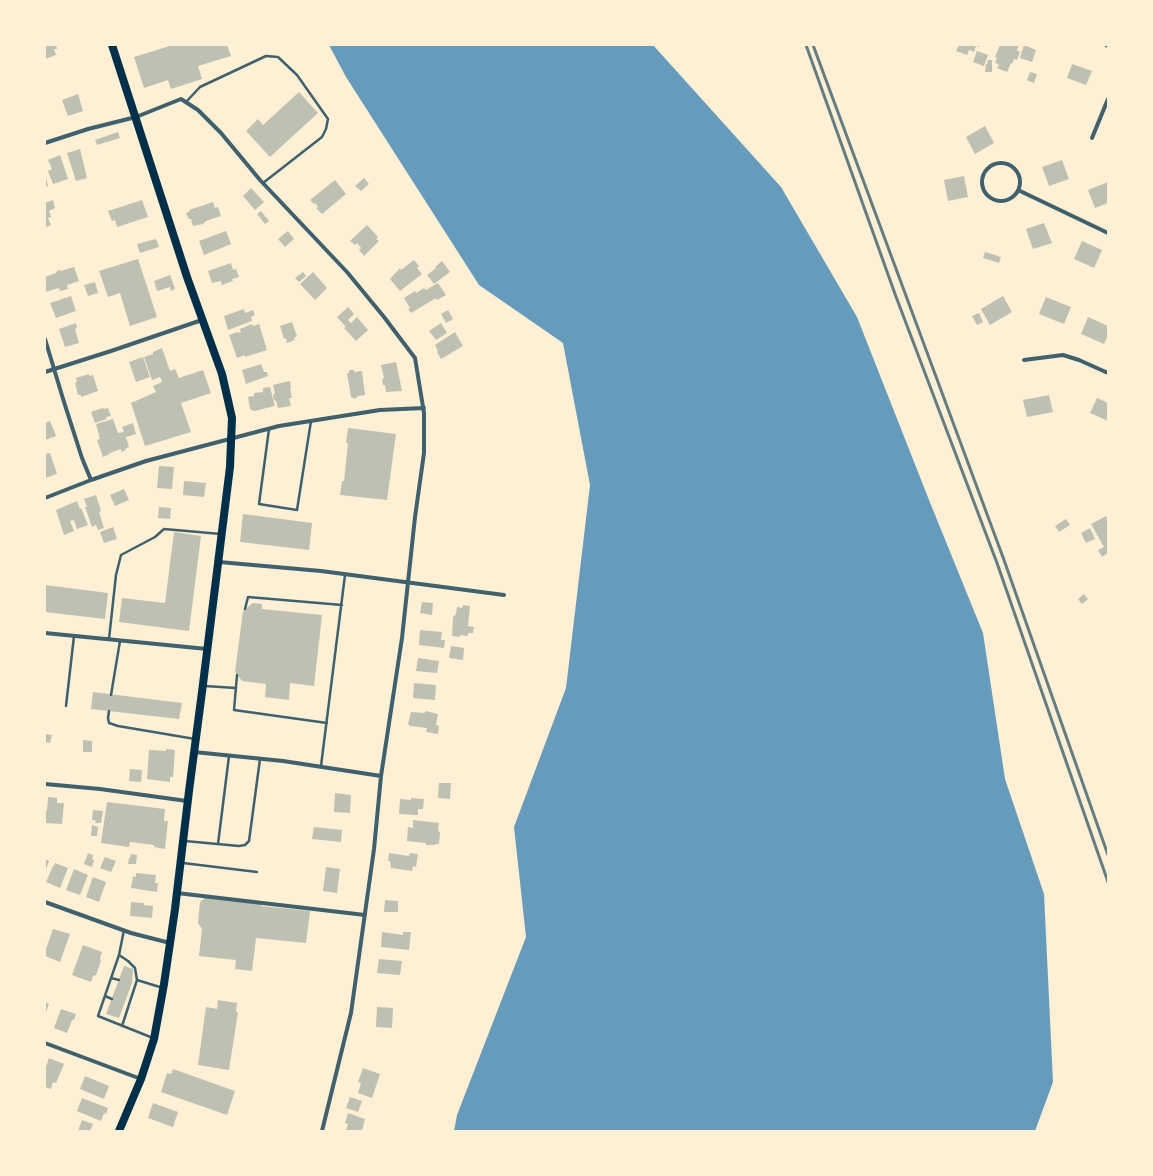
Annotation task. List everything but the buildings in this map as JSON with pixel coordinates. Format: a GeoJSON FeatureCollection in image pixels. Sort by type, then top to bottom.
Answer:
{"type":"FeatureCollection","features":[{"type":"Feature","properties":{"kind":"main road"},"geometry":{"type":"LineString","coordinates":[[112,45],[187,277],[222,374],[232,418],[230,467],[222,534],[187,801],[177,893],[163,989],[154,1038],[141,1079],[119,1131]]}},
{"type":"Feature","properties":{"kind":"street"},"geometry":{"type":"LineString","coordinates":[[1092,138],[1108,98]]}},
{"type":"Feature","properties":{"kind":"street"},"geometry":{"type":"LineString","coordinates":[[45,143],[88,129],[136,117],[181,99],[198,110],[221,133],[263,183],[347,272],[384,316],[415,358],[424,408],[424,453],[414,517],[402,638],[381,776],[352,1013],[322,1131]]}},
{"type":"Feature","properties":{"kind":"street"},"geometry":{"type":"LineString","coordinates":[[999,162],[1010,165],[1018,173],[1020,179],[1018,190],[1015,194],[1005,200],[994,199],[985,192],[982,187],[982,176],[985,171],[999,162]]}},
{"type":"Feature","properties":{"kind":"street"},"geometry":{"type":"LineString","coordinates":[[1018,190],[1108,233]]}},
{"type":"Feature","properties":{"kind":"street"},"geometry":{"type":"LineString","coordinates":[[45,372],[202,320]]}},
{"type":"Feature","properties":{"kind":"street"},"geometry":{"type":"LineString","coordinates":[[45,339],[53,369],[82,458],[91,480]]}},
{"type":"Feature","properties":{"kind":"street"},"geometry":{"type":"LineString","coordinates":[[1024,360],[1063,355],[1079,360],[1108,373]]}},
{"type":"Feature","properties":{"kind":"street"},"geometry":{"type":"LineString","coordinates":[[45,498],[91,480],[146,462],[269,428],[380,410],[424,408]]}},
{"type":"Feature","properties":{"kind":"street"},"geometry":{"type":"LineString","coordinates":[[218,562],[321,571],[504,595]]}},
{"type":"Feature","properties":{"kind":"street"},"geometry":{"type":"LineString","coordinates":[[45,633],[207,649]]}},
{"type":"Feature","properties":{"kind":"street"},"geometry":{"type":"LineString","coordinates":[[194,752],[321,766],[381,776]]}},
{"type":"Feature","properties":{"kind":"street"},"geometry":{"type":"LineString","coordinates":[[45,784],[100,789],[187,801]]}},
{"type":"Feature","properties":{"kind":"street"},"geometry":{"type":"LineString","coordinates":[[177,893],[365,915]]}},
{"type":"Feature","properties":{"kind":"street"},"geometry":{"type":"LineString","coordinates":[[45,902],[124,930],[170,943]]}},
{"type":"Feature","properties":{"kind":"street"},"geometry":{"type":"LineString","coordinates":[[45,1043],[141,1079]]}},
{"type":"Feature","properties":{"kind":"lane"},"geometry":{"type":"LineString","coordinates":[[186,102],[200,86],[266,56],[278,57],[297,75],[328,119],[326,129],[322,137],[263,183]]}},
{"type":"Feature","properties":{"kind":"lane"},"geometry":{"type":"LineString","coordinates":[[269,428],[259,504],[297,510],[311,421]]}},
{"type":"Feature","properties":{"kind":"lane"},"geometry":{"type":"LineString","coordinates":[[109,639],[116,575],[121,555],[155,537],[164,529],[222,534]]}},
{"type":"Feature","properties":{"kind":"lane"},"geometry":{"type":"LineString","coordinates":[[321,766],[346,575]]}},
{"type":"Feature","properties":{"kind":"lane"},"geometry":{"type":"LineString","coordinates":[[246,609],[248,597],[342,605]]}},
{"type":"Feature","properties":{"kind":"lane"},"geometry":{"type":"LineString","coordinates":[[66,706],[74,636]]}},
{"type":"Feature","properties":{"kind":"lane"},"geometry":{"type":"LineString","coordinates":[[111,694],[120,640]]}},
{"type":"Feature","properties":{"kind":"lane"},"geometry":{"type":"LineString","coordinates":[[237,674],[234,710],[327,723]]}},
{"type":"Feature","properties":{"kind":"lane"},"geometry":{"type":"LineString","coordinates":[[203,686],[236,688]]}},
{"type":"Feature","properties":{"kind":"lane"},"geometry":{"type":"LineString","coordinates":[[109,711],[109,723],[118,726],[196,740]]}},
{"type":"Feature","properties":{"kind":"lane"},"geometry":{"type":"LineString","coordinates":[[218,844],[229,756]]}},
{"type":"Feature","properties":{"kind":"lane"},"geometry":{"type":"LineString","coordinates":[[183,840],[239,846],[246,845],[249,841],[260,759]]}},
{"type":"Feature","properties":{"kind":"lane"},"geometry":{"type":"LineString","coordinates":[[180,862],[257,872]]}},
{"type":"Feature","properties":{"kind":"lane"},"geometry":{"type":"LineString","coordinates":[[124,930],[119,955],[98,1016],[154,1038]]}},
{"type":"Feature","properties":{"kind":"lane"},"geometry":{"type":"LineString","coordinates":[[119,955],[136,968],[137,980],[122,1026]]}},
{"type":"Feature","properties":{"kind":"lane"},"geometry":{"type":"LineString","coordinates":[[111,978],[118,980]]}},
{"type":"Feature","properties":{"kind":"lane"},"geometry":{"type":"LineString","coordinates":[[137,980],[163,989]]}},
{"type":"Feature","properties":{"kind":"lane"},"geometry":{"type":"LineString","coordinates":[[131,986],[135,987]]}},
{"type":"Feature","properties":{"kind":"lane"},"geometry":{"type":"LineString","coordinates":[[105,996],[112,999]]}},
{"type":"Feature","properties":{"kind":"lane"},"geometry":{"type":"LineString","coordinates":[[124,1004],[129,1006]]}},
{"type":"Feature","properties":{"kind":"water"},"geometry":{"type":"Polygon","coordinates":[[[329,45],[653,45],[781,187],[857,317],[983,633],[1005,779],[1044,894],[1053,1082],[1035,1131],[454,1131],[457,1115],[526,937],[514,827],[566,688],[590,485],[563,343],[479,285],[346,77],[329,45]]]}},
{"type":"Feature","properties":{"kind":"railway"},"geometry":{"type":"LineString","coordinates":[[806,45],[895,294],[997,563],[1108,882]]}},
{"type":"Feature","properties":{"kind":"railway"},"geometry":{"type":"LineString","coordinates":[[813,45],[1004,560],[1108,855]]}}]}
